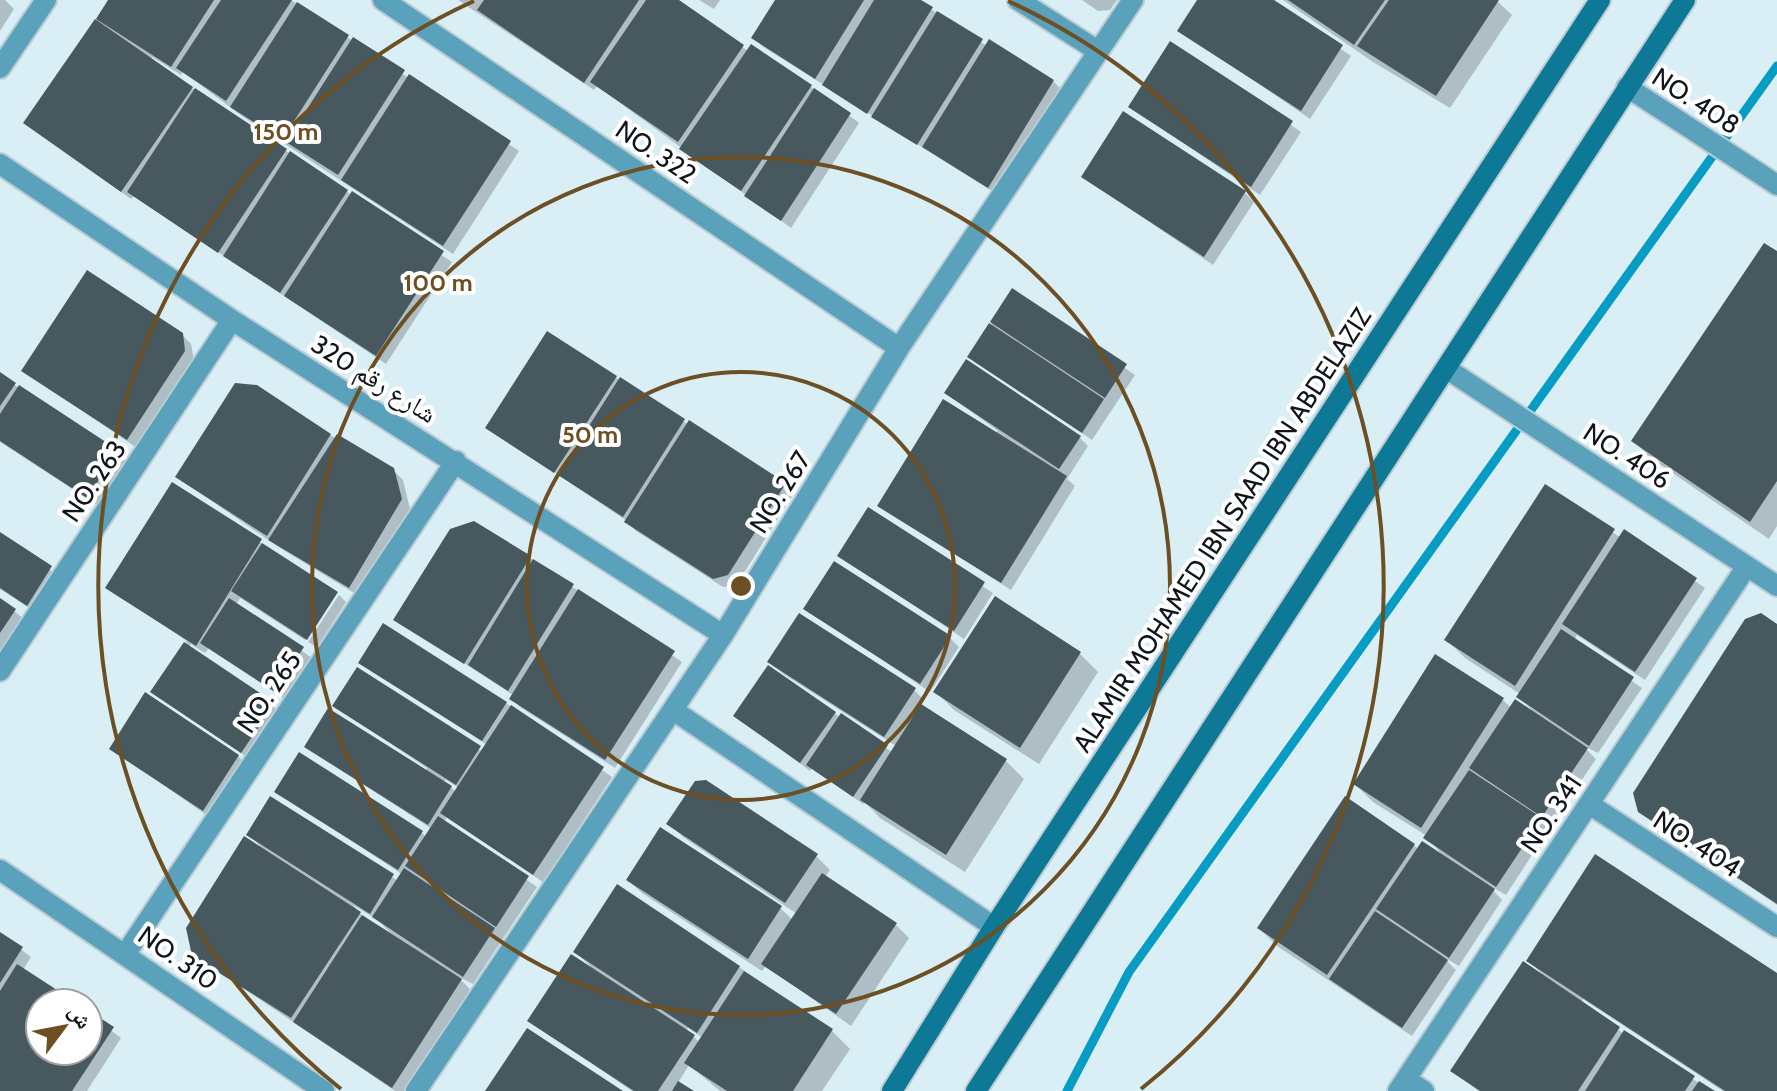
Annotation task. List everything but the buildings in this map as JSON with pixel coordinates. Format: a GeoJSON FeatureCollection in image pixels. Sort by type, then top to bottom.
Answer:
{"type":"FeatureCollection","features":[{"type":"Feature","properties":{"kind":"main road"},"geometry":{"type":"LineString","coordinates":[[976,1091],[1685,0]]}},
{"type":"Feature","properties":{"kind":"main road","name":"ALAMIR MOHAMED IBN SAAD IBN ABDELAZIZ"},"geometry":{"type":"LineString","coordinates":[[892,1091],[994,927],[1590,5]]}},
{"type":"Feature","properties":{"kind":"street"},"geometry":{"type":"LineString","coordinates":[[0,68],[46,0]]}},
{"type":"Feature","properties":{"kind":"street","name":"NO. 322"},"geometry":{"type":"LineString","coordinates":[[383,0],[899,348]]}},
{"type":"Feature","properties":{"kind":"street"},"geometry":{"type":"LineString","coordinates":[[1018,0],[1098,51]]}},
{"type":"Feature","properties":{"kind":"street","name":"NO. 267"},"geometry":{"type":"LineString","coordinates":[[416,1091],[723,635],[899,348],[1133,0]]}},
{"type":"Feature","properties":{"kind":"street","name":"NO. 408"},"geometry":{"type":"LineString","coordinates":[[1627,87],[1777,185]]}},
{"type":"Feature","properties":{"kind":"street","name":"شارع رقم 320"},"geometry":{"type":"LineString","coordinates":[[0,164],[232,320],[723,635]]}},
{"type":"Feature","properties":{"kind":"street","name":"NO. 263"},"geometry":{"type":"LineString","coordinates":[[0,671],[232,320]]}},
{"type":"Feature","properties":{"kind":"street","name":"NO. 406"},"geometry":{"type":"LineString","coordinates":[[1447,369],[1777,586]]}},
{"type":"Feature","properties":{"kind":"street","name":"NO. 265"},"geometry":{"type":"LineString","coordinates":[[126,953],[456,461]]}},
{"type":"Feature","properties":{"kind":"street","name":"NO. 341"},"geometry":{"type":"LineString","coordinates":[[1402,1085],[1747,566]]}},
{"type":"Feature","properties":{"kind":"street"},"geometry":{"type":"LineString","coordinates":[[673,710],[994,927]]}},
{"type":"Feature","properties":{"kind":"street","name":"NO. 404"},"geometry":{"type":"LineString","coordinates":[[1589,804],[1777,927]]}},
{"type":"Feature","properties":{"kind":"street","name":"NO. 310"},"geometry":{"type":"LineString","coordinates":[[0,870],[126,953],[324,1091]]}},
{"type":"Feature","properties":{"kind":"street"},"geometry":{"type":"LineString","coordinates":[[1402,1085],[1424,1091]]}},
{"type":"Feature","properties":{"kind":"waterway"},"geometry":{"type":"LineString","coordinates":[[1067,1091],[1129,972],[1777,66]]}}]}
